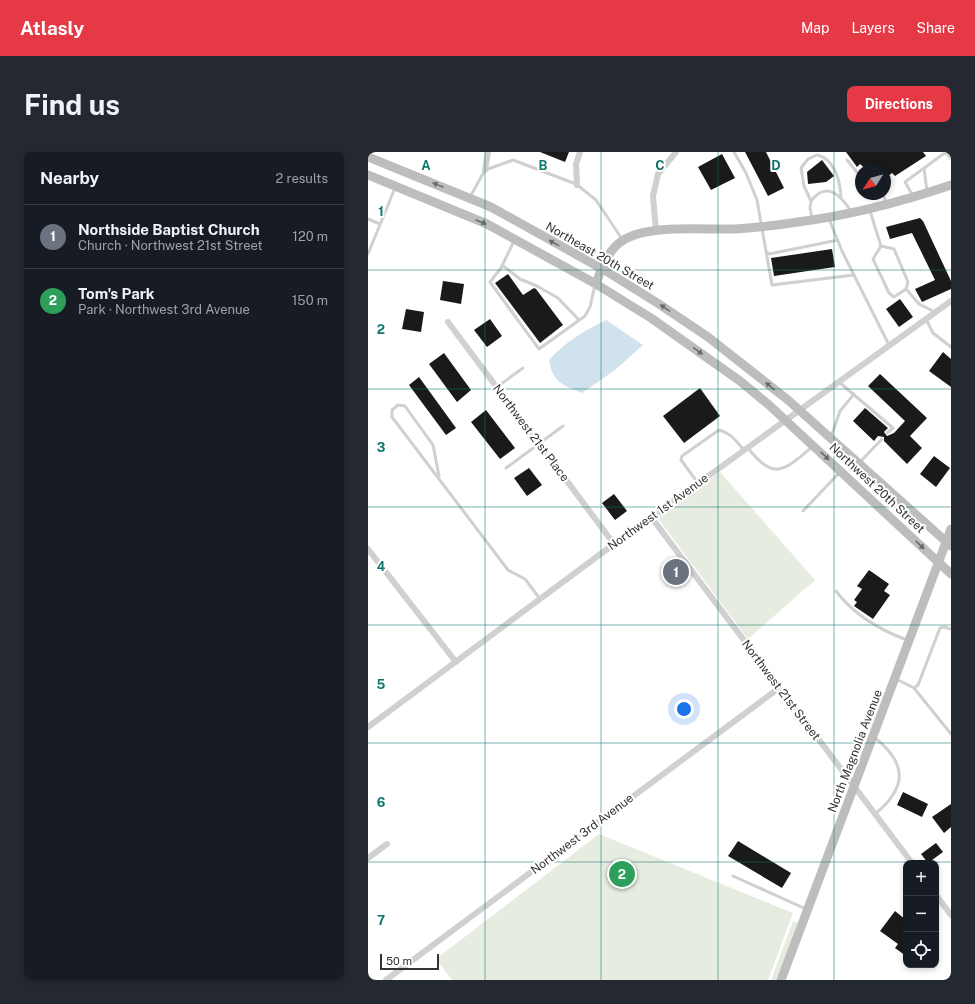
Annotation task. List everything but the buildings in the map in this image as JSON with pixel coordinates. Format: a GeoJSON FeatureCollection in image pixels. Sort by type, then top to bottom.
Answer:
{"type":"FeatureCollection","features":[{"type":"Feature","properties":{"kind":"main road","name":"Northeast 20th Street"},"geometry":{"type":"LineString","coordinates":[[368,157],[491,207],[601,268],[708,338],[799,411]]}},
{"type":"Feature","properties":{"kind":"main road"},"geometry":{"type":"LineString","coordinates":[[368,175],[486,224],[596,284],[651,318],[740,381],[786,420]]}},
{"type":"Feature","properties":{"kind":"main road"},"geometry":{"type":"LineString","coordinates":[[596,284],[601,268],[612,250],[622,240],[644,231],[761,226],[812,220],[870,209],[951,185]]}},
{"type":"Feature","properties":{"kind":"main road","name":"Northwest 20th Street"},"geometry":{"type":"LineString","coordinates":[[799,411],[949,544]]}},
{"type":"Feature","properties":{"kind":"main road","name":"Northwest 20th Street"},"geometry":{"type":"LineString","coordinates":[[786,420],[951,574]]}},
{"type":"Feature","properties":{"kind":"main road","name":"North Magnolia Avenue"},"geometry":{"type":"LineString","coordinates":[[781,980],[938,562],[949,544],[951,529]]}},
{"type":"Feature","properties":{"kind":"street"},"geometry":{"type":"LineString","coordinates":[[485,170],[488,152]]}},
{"type":"Feature","properties":{"kind":"street"},"geometry":{"type":"LineString","coordinates":[[578,185],[576,164],[580,152]]}},
{"type":"Feature","properties":{"kind":"street"},"geometry":{"type":"LineString","coordinates":[[656,231],[653,196],[658,174],[676,152]]}},
{"type":"Feature","properties":{"kind":"street","name":"Northwest 1st Avenue"},"geometry":{"type":"LineString","coordinates":[[368,727],[614,544],[951,301]]}},
{"type":"Feature","properties":{"kind":"street","name":"Northwest 21st Place"},"geometry":{"type":"LineString","coordinates":[[448,322],[614,544]]}},
{"type":"Feature","properties":{"kind":"street","name":"Northwest 21st Street"},"geometry":{"type":"LineString","coordinates":[[651,517],[910,860]]}},
{"type":"Feature","properties":{"kind":"street"},"geometry":{"type":"LineString","coordinates":[[368,549],[456,662]]}},
{"type":"Feature","properties":{"kind":"street","name":"Northwest 3rd Avenue"},"geometry":{"type":"LineString","coordinates":[[386,980],[779,688]]}},
{"type":"Feature","properties":{"kind":"street"},"geometry":{"type":"LineString","coordinates":[[368,858],[388,844]]}},
{"type":"Feature","properties":{"kind":"street"},"geometry":{"type":"LineString","coordinates":[[937,896],[951,915]]}},
{"type":"Feature","properties":{"kind":"lane"},"geometry":{"type":"LineString","coordinates":[[734,152],[746,173],[757,200],[772,285],[854,275]]}},
{"type":"Feature","properties":{"kind":"lane"},"geometry":{"type":"LineString","coordinates":[[913,197],[906,182],[946,152],[951,159]]}},
{"type":"Feature","properties":{"kind":"lane"},"geometry":{"type":"LineString","coordinates":[[812,220],[810,208],[811,201],[804,186],[801,168],[808,159],[817,155],[824,157],[831,164],[840,182],[841,197]]}},
{"type":"Feature","properties":{"kind":"lane"},"geometry":{"type":"LineString","coordinates":[[470,198],[485,170],[513,160],[578,185],[596,200],[622,240]]}},
{"type":"Feature","properties":{"kind":"lane"},"geometry":{"type":"LineString","coordinates":[[847,160],[855,170]]}},
{"type":"Feature","properties":{"kind":"lane"},"geometry":{"type":"LineString","coordinates":[[924,168],[927,193]]}},
{"type":"Feature","properties":{"kind":"lane"},"geometry":{"type":"LineString","coordinates":[[368,254],[396,186]]}},
{"type":"Feature","properties":{"kind":"lane"},"geometry":{"type":"LineString","coordinates":[[811,201],[821,192],[829,191],[841,197],[852,213]]}},
{"type":"Feature","properties":{"kind":"lane"},"geometry":{"type":"LineString","coordinates":[[885,200],[887,204]]}},
{"type":"Feature","properties":{"kind":"lane"},"geometry":{"type":"LineString","coordinates":[[870,209],[881,246],[873,259],[889,293],[894,297],[906,289],[908,282],[894,249],[881,246]]}},
{"type":"Feature","properties":{"kind":"lane"},"geometry":{"type":"LineString","coordinates":[[829,217],[854,275],[889,346]]}},
{"type":"Feature","properties":{"kind":"lane"},"geometry":{"type":"LineString","coordinates":[[368,219],[380,224]]}},
{"type":"Feature","properties":{"kind":"lane"},"geometry":{"type":"LineString","coordinates":[[514,239],[502,265],[490,282],[539,349],[585,316],[590,307],[596,284]]}},
{"type":"Feature","properties":{"kind":"lane"},"geometry":{"type":"LineString","coordinates":[[766,251],[769,254],[838,240]]}},
{"type":"Feature","properties":{"kind":"lane"},"geometry":{"type":"LineString","coordinates":[[502,265],[520,279],[537,286],[558,298],[579,320]]}},
{"type":"Feature","properties":{"kind":"lane"},"geometry":{"type":"LineString","coordinates":[[906,289],[919,304],[935,312]]}},
{"type":"Feature","properties":{"kind":"lane"},"geometry":{"type":"LineString","coordinates":[[926,319],[933,333],[951,347]]}},
{"type":"Feature","properties":{"kind":"lane"},"geometry":{"type":"LineString","coordinates":[[497,387],[523,368]]}},
{"type":"Feature","properties":{"kind":"lane"},"geometry":{"type":"LineString","coordinates":[[839,382],[893,428],[887,434]]}},
{"type":"Feature","properties":{"kind":"lane"},"geometry":{"type":"LineString","coordinates":[[830,438],[840,411],[854,394]]}},
{"type":"Feature","properties":{"kind":"lane"},"geometry":{"type":"LineString","coordinates":[[439,476],[433,445],[405,406],[398,405],[392,410],[392,417],[439,476],[508,570],[525,580],[540,599]]}},
{"type":"Feature","properties":{"kind":"lane"},"geometry":{"type":"LineString","coordinates":[[506,468],[563,426]]}},
{"type":"Feature","properties":{"kind":"lane"},"geometry":{"type":"LineString","coordinates":[[698,483],[681,460],[682,456],[719,430],[728,432],[764,465],[779,470],[788,467],[813,445]]}},
{"type":"Feature","properties":{"kind":"lane"},"geometry":{"type":"LineString","coordinates":[[858,463],[882,439]]}},
{"type":"Feature","properties":{"kind":"lane"},"geometry":{"type":"LineString","coordinates":[[803,511],[841,472]]}},
{"type":"Feature","properties":{"kind":"lane"},"geometry":{"type":"LineString","coordinates":[[836,591],[853,611],[893,634],[909,640]]}},
{"type":"Feature","properties":{"kind":"lane"},"geometry":{"type":"LineString","coordinates":[[914,688],[918,684],[940,628],[944,627],[951,629]]}},
{"type":"Feature","properties":{"kind":"lane"},"geometry":{"type":"LineString","coordinates":[[895,678],[914,688],[951,734]]}},
{"type":"Feature","properties":{"kind":"lane"},"geometry":{"type":"LineString","coordinates":[[873,736],[888,748],[895,757],[899,766],[900,776],[893,796],[875,814]]}},
{"type":"Feature","properties":{"kind":"lane"},"geometry":{"type":"LineString","coordinates":[[733,876],[807,910]]}},
{"type":"Feature","properties":{"kind":"shaded area"},"geometry":{"type":"Polygon","coordinates":[[[720,472],[815,580],[748,639],[657,517],[720,472]]]}},
{"type":"Feature","properties":{"kind":"shaded area"},"geometry":{"type":"Polygon","coordinates":[[[599,834],[793,913],[768,980],[452,980],[436,959],[599,834]]]}},
{"type":"Feature","properties":{"kind":"shaded area"},"geometry":{"type":"Polygon","coordinates":[[[793,921],[798,923],[776,980],[771,980],[793,921]]]}},
{"type":"Feature","properties":{"kind":"water"},"geometry":{"type":"Polygon","coordinates":[[[606,320],[643,345],[615,370],[582,393],[569,388],[560,382],[553,374],[549,360],[575,337],[606,320]]]}},
{"type":"Feature","properties":{"kind":"place","name":"Northside Baptist Church"},"geometry":{"type":"Point","coordinates":[676,572]}},
{"type":"Feature","properties":{"kind":"place","name":"Tom's Park"},"geometry":{"type":"Point","coordinates":[622,874]}}]}
